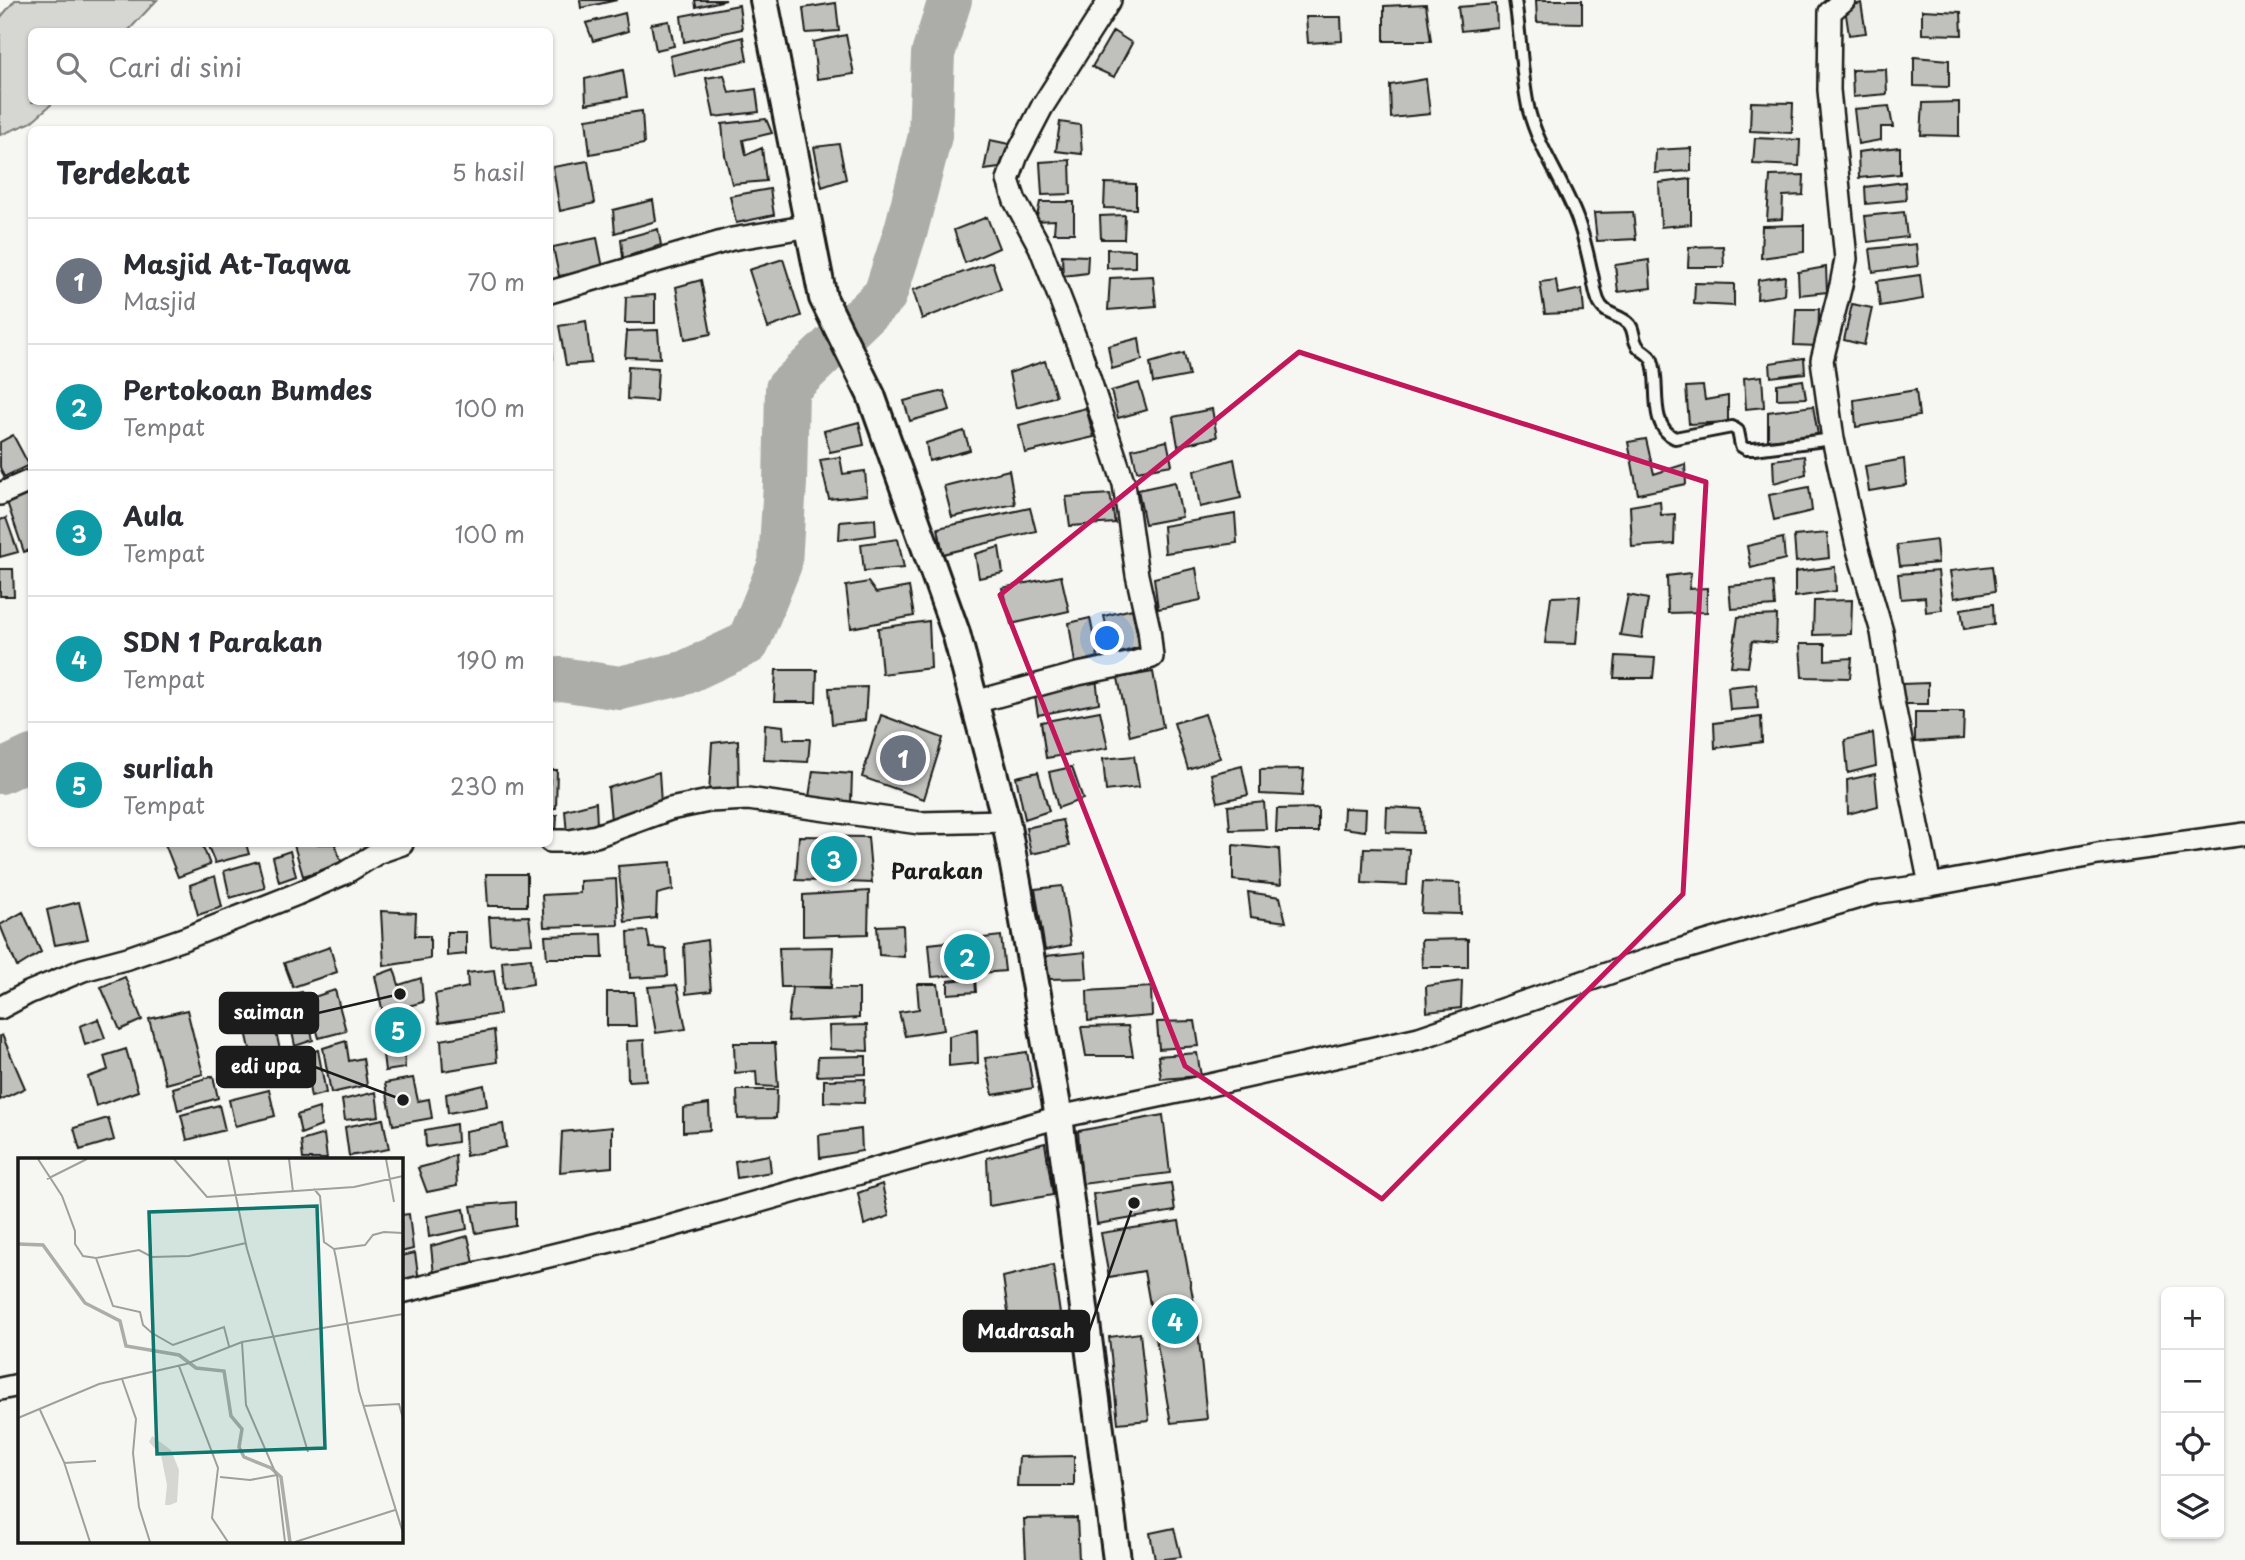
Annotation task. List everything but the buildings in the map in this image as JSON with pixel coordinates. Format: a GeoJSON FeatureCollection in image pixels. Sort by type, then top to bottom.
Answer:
{"type":"FeatureCollection","features":[{"type":"Feature","properties":{"kind":"street"},"geometry":{"type":"LineString","coordinates":[[764,0],[823,298],[871,395],[956,633],[1006,821],[1059,1116],[1117,1560]]}},
{"type":"Feature","properties":{"kind":"street"},"geometry":{"type":"LineString","coordinates":[[975,702],[1152,657],[1124,484],[1080,350],[1040,247],[1015,201],[1008,180],[1017,155],[1042,107],[1110,0]]}},
{"type":"Feature","properties":{"kind":"street"},"geometry":{"type":"LineString","coordinates":[[1844,0],[1830,12],[1829,90],[1846,259],[1822,360],[1833,439],[1857,546],[1882,632],[1930,885]]}},
{"type":"Feature","properties":{"kind":"street"},"geometry":{"type":"LineString","coordinates":[[553,291],[732,239],[810,226]]}},
{"type":"Feature","properties":{"kind":"street"},"geometry":{"type":"LineString","coordinates":[[0,494],[28,482]]}},
{"type":"Feature","properties":{"kind":"street"},"geometry":{"type":"LineString","coordinates":[[553,841],[597,836],[670,809],[709,801],[748,799],[919,823],[1006,821]]}},
{"type":"Feature","properties":{"kind":"street"},"geometry":{"type":"LineString","coordinates":[[402,1292],[668,1227],[1059,1116],[1419,1038],[1662,955],[1872,893],[2098,854],[2245,834]]}},
{"type":"Feature","properties":{"kind":"street"},"geometry":{"type":"LineString","coordinates":[[0,1008],[82,970],[175,942],[297,894],[345,873],[379,852],[393,847]]}},
{"type":"Feature","properties":{"kind":"street"},"geometry":{"type":"LineString","coordinates":[[0,1389],[18,1385]]}},
{"type":"Feature","properties":{"kind":"lane"},"geometry":{"type":"LineString","coordinates":[[1515,0],[1529,110],[1542,150],[1558,175],[1578,222],[1588,253],[1598,302],[1606,313],[1628,323],[1639,349],[1651,360],[1655,399],[1661,423],[1668,434],[1675,438],[1732,427],[1738,431],[1741,446],[1754,450],[1833,439]]}},
{"type":"Feature","properties":{"kind":"highlighted area"},"geometry":{"type":"Polygon","coordinates":[[[1299,352],[1706,482],[1683,894],[1382,1199],[1185,1066],[1000,595],[1299,352]]]}},
{"type":"Feature","properties":{"kind":"shaded area"},"geometry":{"type":"Polygon","coordinates":[[[15,0],[157,0],[131,28],[28,28],[28,105],[51,105],[30,123],[0,135],[0,18],[15,0]]]}},
{"type":"Feature","properties":{"kind":"waterway"},"geometry":{"type":"LineString","coordinates":[[553,680],[620,688],[684,673],[748,643],[780,564],[787,389],[885,295],[906,230],[930,136],[933,54],[950,0]]}},
{"type":"Feature","properties":{"kind":"waterway"},"geometry":{"type":"LineString","coordinates":[[0,772],[28,759]]}},
{"type":"Feature","properties":{"kind":"place","name":"Masjid At-Taqwa"},"geometry":{"type":"Point","coordinates":[903,758]}},
{"type":"Feature","properties":{"kind":"place","name":"Aula"},"geometry":{"type":"Point","coordinates":[834,859]}},
{"type":"Feature","properties":{"kind":"place","name":"Pertokoan Bumdes"},"geometry":{"type":"Point","coordinates":[967,957]}},
{"type":"Feature","properties":{"kind":"place","name":"saiman"},"geometry":{"type":"Point","coordinates":[400,994]}},
{"type":"Feature","properties":{"kind":"place","name":"surliah"},"geometry":{"type":"Point","coordinates":[398,1030]}},
{"type":"Feature","properties":{"kind":"place","name":"edi upa"},"geometry":{"type":"Point","coordinates":[403,1100]}},
{"type":"Feature","properties":{"kind":"place","name":"Madrasah"},"geometry":{"type":"Point","coordinates":[1134,1203]}},
{"type":"Feature","properties":{"kind":"place","name":"SDN 1 Parakan"},"geometry":{"type":"Point","coordinates":[1175,1321]}},
{"type":"Feature","properties":{"kind":"district","name":"Parakan"},"geometry":{"type":"Point","coordinates":[937,872]}}]}
